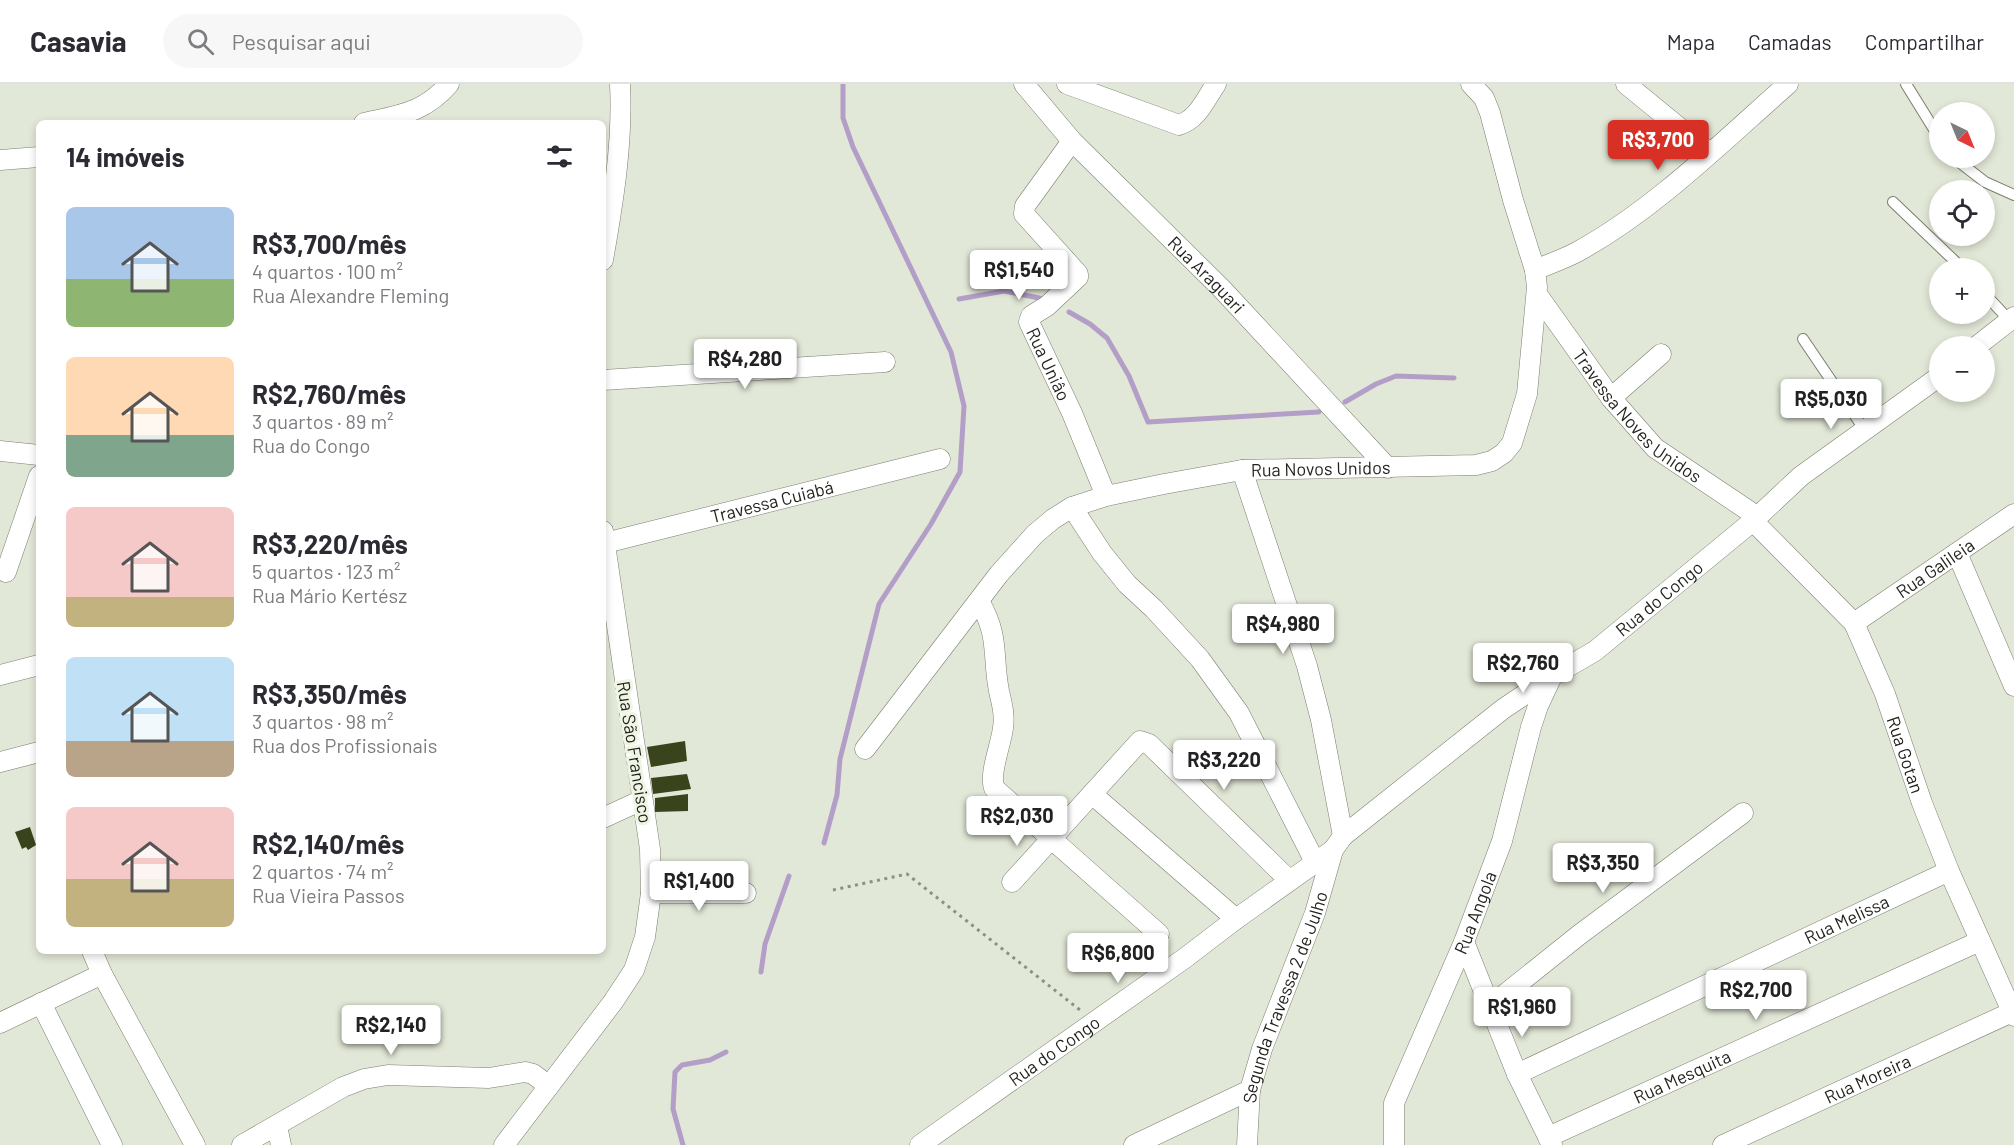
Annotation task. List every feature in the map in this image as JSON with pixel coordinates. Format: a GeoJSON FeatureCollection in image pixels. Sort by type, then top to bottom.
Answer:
{"type":"FeatureCollection","features":[{"type":"Feature","properties":{"kind":"street"},"geometry":{"type":"LineString","coordinates":[[376,120],[413,111],[434,101],[449,84]]}},
{"type":"Feature","properties":{"kind":"street"},"geometry":{"type":"LineString","coordinates":[[606,238],[617,159],[620,84]]}},
{"type":"Feature","properties":{"kind":"street","name":"Rua Araguari"},"geometry":{"type":"LineString","coordinates":[[1024,84],[1072,141],[1221,288],[1388,468]]}},
{"type":"Feature","properties":{"kind":"street"},"geometry":{"type":"LineString","coordinates":[[1067,84],[1084,88],[1179,125],[1195,117],[1215,84]]}},
{"type":"Feature","properties":{"kind":"street","name":"Rua Novos Unidos"},"geometry":{"type":"LineString","coordinates":[[865,749],[999,574],[1035,534],[1072,507],[1106,496],[1164,483],[1242,470],[1476,465],[1492,461],[1504,453],[1512,443],[1527,394],[1537,294],[1535,270],[1513,200],[1490,113],[1484,98],[1471,84]]}},
{"type":"Feature","properties":{"kind":"street"},"geometry":{"type":"LineString","coordinates":[[1626,84],[1709,152]]}},
{"type":"Feature","properties":{"kind":"street"},"geometry":{"type":"LineString","coordinates":[[1535,270],[1592,243],[1649,202],[1788,84]]}},
{"type":"Feature","properties":{"kind":"street","name":"Rua Uniâo"},"geometry":{"type":"LineString","coordinates":[[1072,141],[1023,210],[1024,214],[1078,274],[1047,306],[1030,316],[1029,322],[1072,413],[1106,496]]}},
{"type":"Feature","properties":{"kind":"street"},"geometry":{"type":"LineString","coordinates":[[0,160],[36,157]]}},
{"type":"Feature","properties":{"kind":"street","name":"Travessa Noves Unidos"},"geometry":{"type":"LineString","coordinates":[[1537,294],[1611,398],[1655,447],[1756,519]]}},
{"type":"Feature","properties":{"kind":"street"},"geometry":{"type":"LineString","coordinates":[[1990,336],[2012,319]]}},
{"type":"Feature","properties":{"kind":"street"},"geometry":{"type":"LineString","coordinates":[[1611,398],[1661,354]]}},
{"type":"Feature","properties":{"kind":"street"},"geometry":{"type":"LineString","coordinates":[[606,380],[885,362]]}},
{"type":"Feature","properties":{"kind":"street","name":"Rua do Congo"},"geometry":{"type":"LineString","coordinates":[[920,1145],[1095,1023],[1314,862],[1471,733],[1552,676],[1595,651],[1756,519],[1801,476],[1929,384]]}},
{"type":"Feature","properties":{"kind":"street"},"geometry":{"type":"LineString","coordinates":[[0,451],[36,455]]}},
{"type":"Feature","properties":{"kind":"street","name":"Travessa Cuiabá"},"geometry":{"type":"LineString","coordinates":[[606,537],[940,459]]}},
{"type":"Feature","properties":{"kind":"street"},"geometry":{"type":"LineString","coordinates":[[1242,470],[1307,666],[1321,720],[1338,843]]}},
{"type":"Feature","properties":{"kind":"street"},"geometry":{"type":"LineString","coordinates":[[6,572],[36,485]]}},
{"type":"Feature","properties":{"kind":"street"},"geometry":{"type":"LineString","coordinates":[[1072,507],[1102,554],[1127,584],[1154,609],[1200,659],[1239,713],[1314,862]]}},
{"type":"Feature","properties":{"kind":"street","name":"Rua Galileia"},"geometry":{"type":"LineString","coordinates":[[1854,623],[2014,514]]}},
{"type":"Feature","properties":{"kind":"street","name":"Rua Gotan"},"geometry":{"type":"LineString","coordinates":[[1756,519],[1854,623],[1885,694],[1922,803],[1949,871],[2013,1014]]}},
{"type":"Feature","properties":{"kind":"street"},"geometry":{"type":"LineString","coordinates":[[1957,552],[2014,686]]}},
{"type":"Feature","properties":{"kind":"street","name":"Rua São Francisco"},"geometry":{"type":"LineString","coordinates":[[504,1145],[613,1002],[634,970],[645,937],[651,893],[650,849],[611,644],[606,568]]}},
{"type":"Feature","properties":{"kind":"street"},"geometry":{"type":"LineString","coordinates":[[979,601],[990,621],[995,638],[999,691],[1003,703],[1004,727],[992,785],[999,794],[1159,934]]}},
{"type":"Feature","properties":{"kind":"street"},"geometry":{"type":"LineString","coordinates":[[0,675],[36,666]]}},
{"type":"Feature","properties":{"kind":"street","name":"Rua Angola"},"geometry":{"type":"LineString","coordinates":[[1394,1145],[1394,1103],[1464,942],[1502,841],[1534,717],[1552,676]]}},
{"type":"Feature","properties":{"kind":"street"},"geometry":{"type":"LineString","coordinates":[[1012,882],[1140,741],[1149,744],[1288,880]]}},
{"type":"Feature","properties":{"kind":"street"},"geometry":{"type":"LineString","coordinates":[[0,762],[36,753]]}},
{"type":"Feature","properties":{"kind":"street"},"geometry":{"type":"LineString","coordinates":[[1092,794],[1236,919]]}},
{"type":"Feature","properties":{"kind":"street"},"geometry":{"type":"LineString","coordinates":[[606,817],[642,800]]}},
{"type":"Feature","properties":{"kind":"street"},"geometry":{"type":"LineString","coordinates":[[1489,1007],[1579,935],[1743,813]]}},
{"type":"Feature","properties":{"kind":"street","name":"Segunda Travessa 2 de Julho"},"geometry":{"type":"LineString","coordinates":[[1247,1145],[1250,1090],[1262,1049],[1315,913],[1338,843]]}},
{"type":"Feature","properties":{"kind":"street","name":"Rua Melissa"},"geometry":{"type":"LineString","coordinates":[[1517,1074],[1949,871]]}},
{"type":"Feature","properties":{"kind":"street"},"geometry":{"type":"LineString","coordinates":[[651,893],[746,893]]}},
{"type":"Feature","properties":{"kind":"street","name":"Rua Mesquita"},"geometry":{"type":"LineString","coordinates":[[1550,1141],[1980,941]]}},
{"type":"Feature","properties":{"kind":"street"},"geometry":{"type":"LineString","coordinates":[[1464,942],[1517,1074],[1550,1141]]}},
{"type":"Feature","properties":{"kind":"street"},"geometry":{"type":"LineString","coordinates":[[93,954],[195,1145]]}},
{"type":"Feature","properties":{"kind":"street"},"geometry":{"type":"LineString","coordinates":[[0,1023],[102,974]]}},
{"type":"Feature","properties":{"kind":"street"},"geometry":{"type":"LineString","coordinates":[[41,1003],[112,1145]]}},
{"type":"Feature","properties":{"kind":"street","name":"Rua Moreira"},"geometry":{"type":"LineString","coordinates":[[1723,1145],[2013,1014]]}},
{"type":"Feature","properties":{"kind":"street"},"geometry":{"type":"LineString","coordinates":[[242,1145],[279,1136],[344,1087],[364,1079],[388,1075],[489,1078],[525,1072],[533,1074],[549,1086]]}},
{"type":"Feature","properties":{"kind":"street"},"geometry":{"type":"LineString","coordinates":[[1134,1145],[1250,1090]]}},
{"type":"Feature","properties":{"kind":"lane"},"geometry":{"type":"LineString","coordinates":[[1906,84],[1929,121]]}},
{"type":"Feature","properties":{"kind":"lane"},"geometry":{"type":"LineString","coordinates":[[1967,168],[1985,182],[2014,195]]}},
{"type":"Feature","properties":{"kind":"lane"},"geometry":{"type":"LineString","coordinates":[[1893,202],[1952,258]]}},
{"type":"Feature","properties":{"kind":"lane"},"geometry":{"type":"LineString","coordinates":[[1995,303],[2012,319]]}},
{"type":"Feature","properties":{"kind":"lane"},"geometry":{"type":"LineString","coordinates":[[1803,339],[1864,429]]}},
{"type":"Feature","properties":{"kind":"path"},"geometry":{"type":"LineString","coordinates":[[833,890],[907,874],[1095,1023]]}},
{"type":"Feature","properties":{"kind":"building"},"geometry":{"type":"Polygon","coordinates":[[[685,741],[687,761],[651,767],[647,747],[685,741]]]}},
{"type":"Feature","properties":{"kind":"building"},"geometry":{"type":"Polygon","coordinates":[[[687,774],[691,789],[653,794],[651,778],[687,774]]]}},
{"type":"Feature","properties":{"kind":"building"},"geometry":{"type":"Polygon","coordinates":[[[688,794],[688,811],[655,812],[655,798],[688,794]]]}},
{"type":"Feature","properties":{"kind":"building"},"geometry":{"type":"Polygon","coordinates":[[[30,827],[36,845],[28,850],[26,847],[22,849],[15,832],[30,827]]]}},
{"type":"Feature","properties":{"kind":"waterway"},"geometry":{"type":"LineString","coordinates":[[824,843],[837,795],[840,759],[879,604],[931,524],[960,472],[964,406],[951,352],[853,147],[843,118],[843,84]]}},
{"type":"Feature","properties":{"kind":"waterway"},"geometry":{"type":"LineString","coordinates":[[959,299],[1004,291],[1044,299]]}},
{"type":"Feature","properties":{"kind":"waterway"},"geometry":{"type":"LineString","coordinates":[[1069,312],[1090,324],[1107,338],[1129,376],[1148,422],[1319,412]]}},
{"type":"Feature","properties":{"kind":"waterway"},"geometry":{"type":"LineString","coordinates":[[1345,402],[1376,384],[1396,376],[1454,378]]}},
{"type":"Feature","properties":{"kind":"waterway"},"geometry":{"type":"LineString","coordinates":[[761,972],[765,944],[789,876]]}},
{"type":"Feature","properties":{"kind":"waterway"},"geometry":{"type":"LineString","coordinates":[[683,1145],[673,1109],[675,1072],[682,1065],[710,1060],[726,1052]]}}]}
